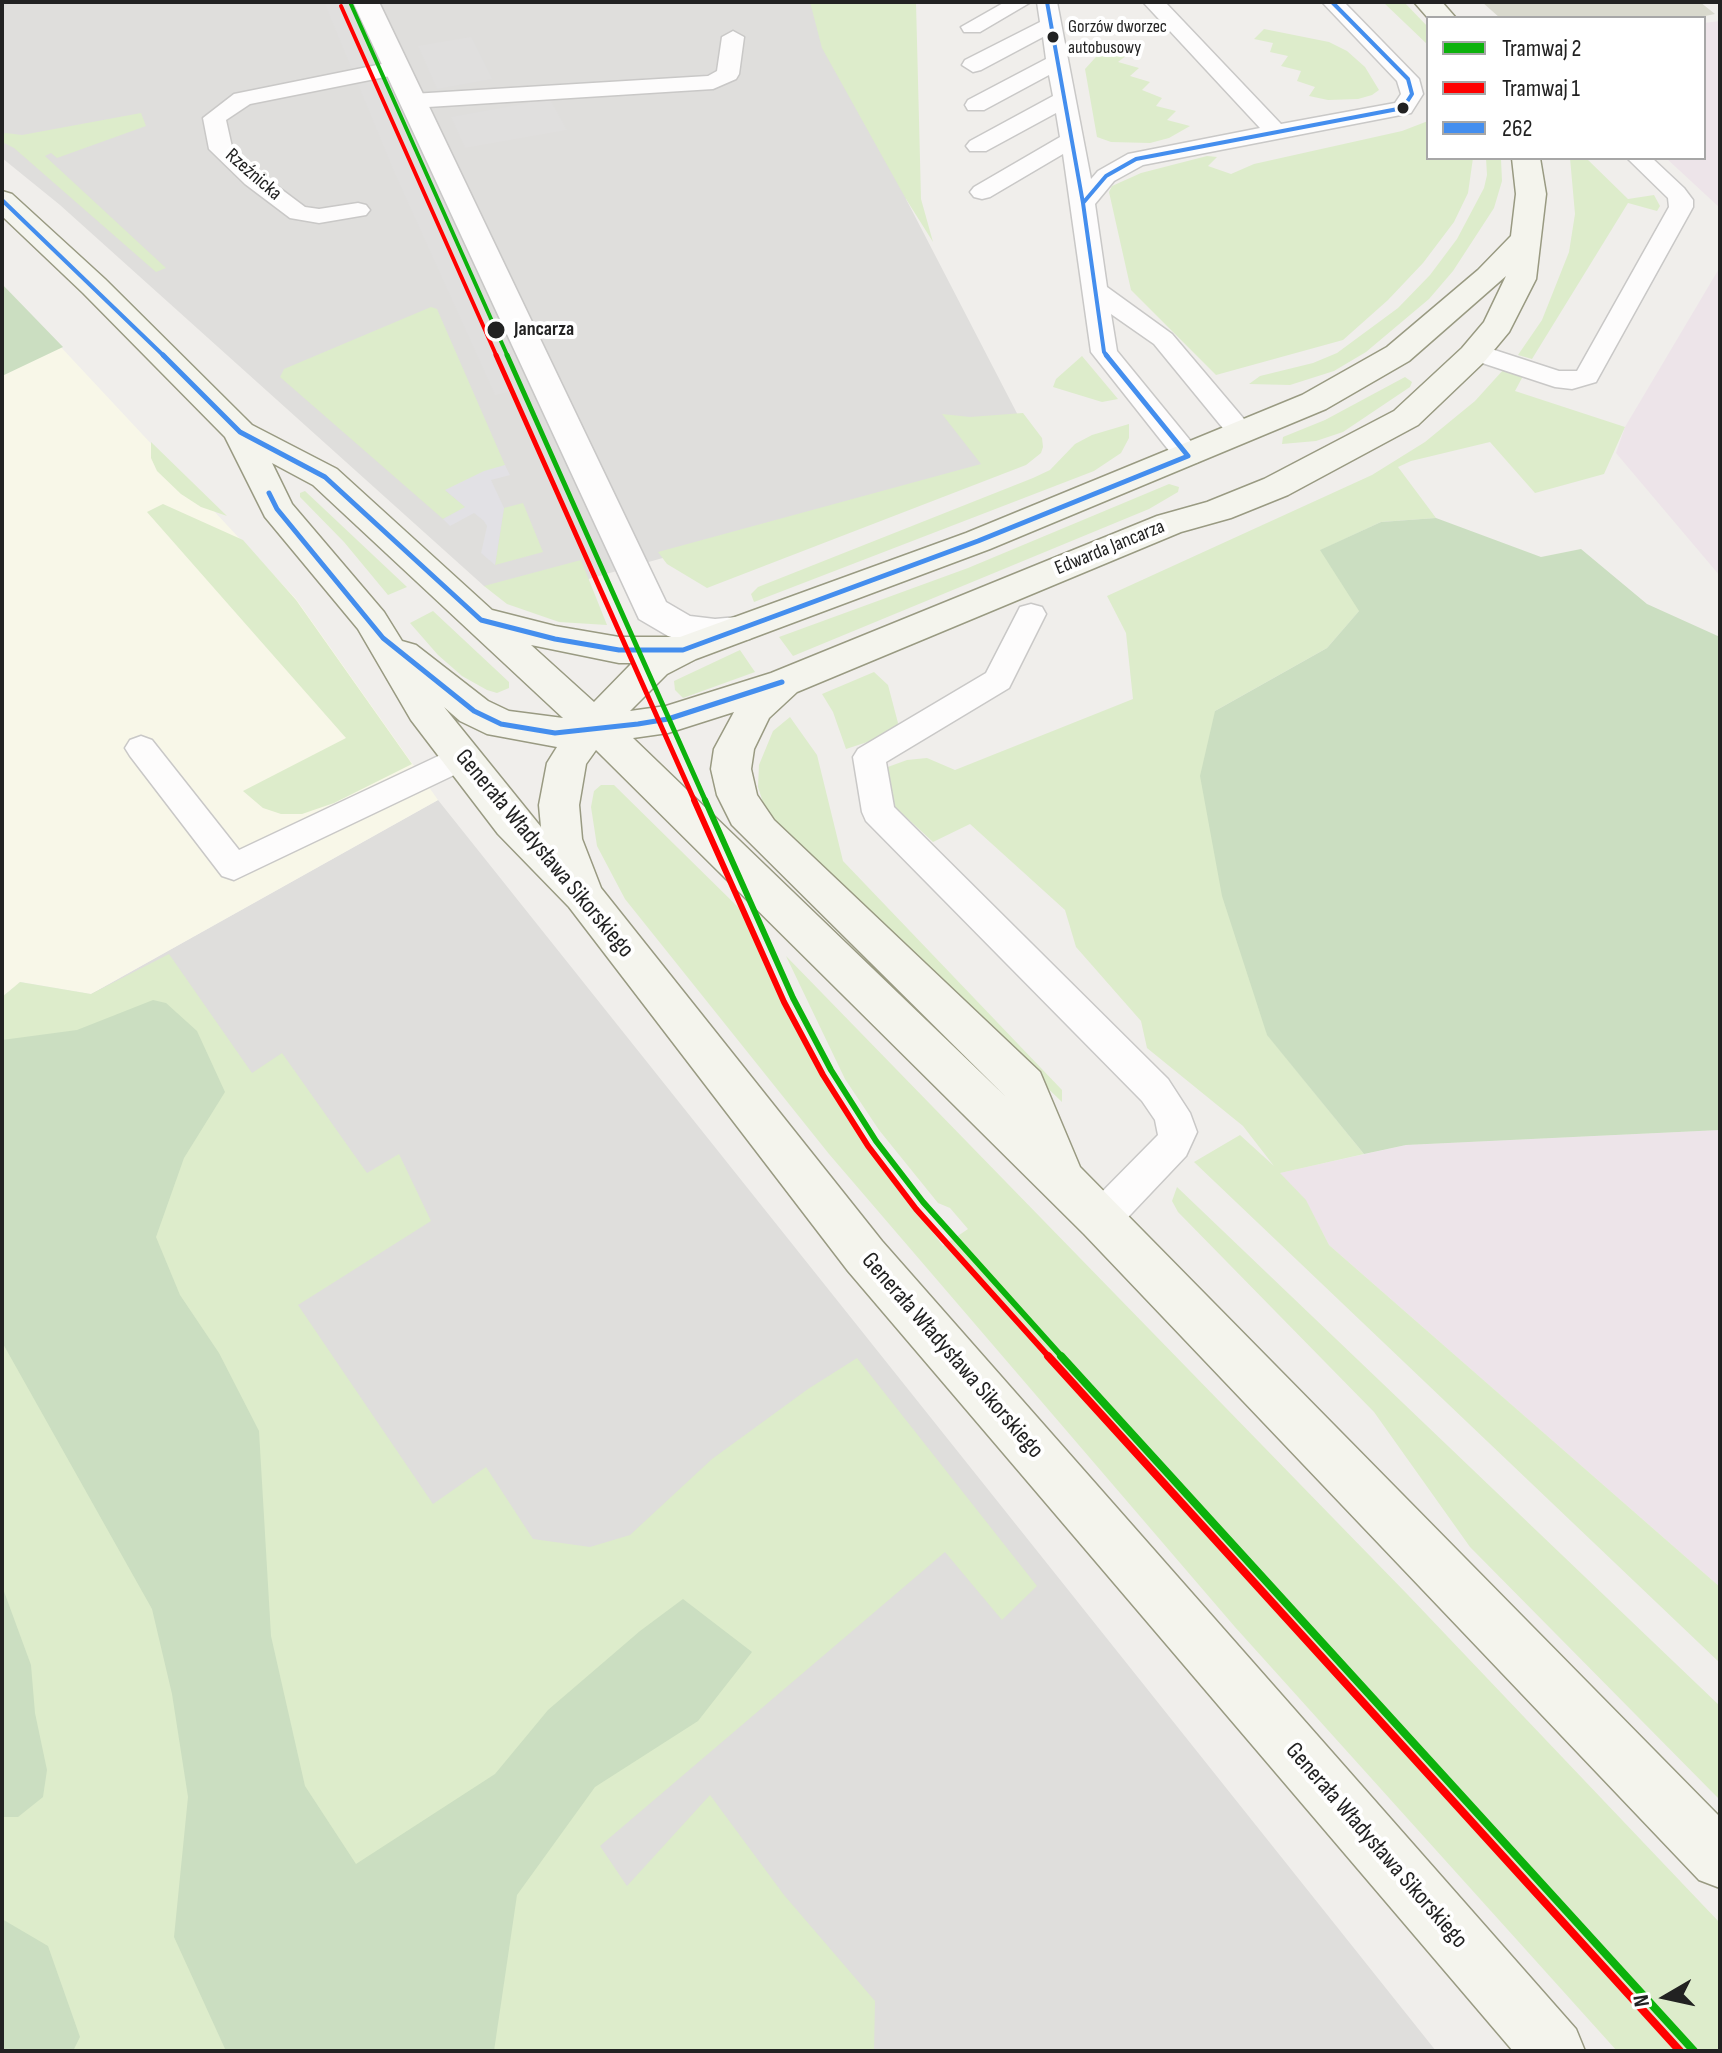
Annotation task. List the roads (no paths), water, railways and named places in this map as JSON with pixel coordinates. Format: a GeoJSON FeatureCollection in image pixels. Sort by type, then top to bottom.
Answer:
{"type":"FeatureCollection","features":[{"type":"Feature","properties":{"kind":"street"},"geometry":{"type":"LineString","coordinates":[[366,2],[652,610],[681,627],[715,632],[737,630]]}},
{"type":"Feature","properties":{"kind":"street","name":"Edwarda Jancarza"},"geometry":{"type":"LineString","coordinates":[[383,638],[474,711],[501,724],[555,733],[668,719],[784,682],[1169,524],[1219,510],[1341,455],[1406,418],[1476,352],[1498,325],[1521,279],[1531,194],[1526,160]]}},
{"type":"Feature","properties":{"kind":"street"},"geometry":{"type":"LineString","coordinates":[[7,207],[240,432],[325,477],[597,727],[1082,1201],[1720,1859]]}},
{"type":"Feature","properties":{"kind":"street"},"geometry":{"type":"LineString","coordinates":[[1169,524],[1246,452],[1314,402],[1398,354],[1489,276],[1524,240]]}},
{"type":"Feature","properties":{"kind":"street"},"geometry":{"type":"LineString","coordinates":[[240,432],[277,509],[383,638]]}},
{"type":"Feature","properties":{"kind":"street"},"geometry":{"type":"LineString","coordinates":[[584,896],[562,839],[559,805],[567,763],[578,745],[648,670],[683,650],[978,541],[1188,456],[1246,452],[1341,455]]}},
{"type":"Feature","properties":{"kind":"street"},"geometry":{"type":"LineString","coordinates":[[481,620],[555,639],[619,650],[683,650]]}},
{"type":"Feature","properties":{"kind":"street","name":"Generała Władysława Sikorskiego"},"geometry":{"type":"LineString","coordinates":[[383,638],[425,710],[512,823],[584,896],[865,1256],[1554,2051]]}},
{"type":"Feature","properties":{"kind":"street"},"geometry":{"type":"LineString","coordinates":[[784,682],[754,710],[734,749],[731,769],[737,795],[746,814],[1024,1085],[1082,1201]]}},
{"type":"Feature","properties":{"kind":"lane"},"geometry":{"type":"LineString","coordinates":[[976,78],[1021,2]]}},
{"type":"Feature","properties":{"kind":"lane"},"geometry":{"type":"LineString","coordinates":[[1153,2],[1276,132]]}},
{"type":"Feature","properties":{"kind":"lane"},"geometry":{"type":"LineString","coordinates":[[1083,203],[1106,176],[1136,159],[1403,108],[1412,94],[1408,79],[1332,2]]}},
{"type":"Feature","properties":{"kind":"lane"},"geometry":{"type":"LineString","coordinates":[[412,101],[713,82],[728,74],[733,37]]}},
{"type":"Feature","properties":{"kind":"lane"},"geometry":{"type":"LineString","coordinates":[[976,78],[1058,64]]}},
{"type":"Feature","properties":{"kind":"lane"},"geometry":{"type":"LineString","coordinates":[[976,78],[1058,64]]}},
{"type":"Feature","properties":{"kind":"lane"},"geometry":{"type":"LineString","coordinates":[[976,78],[1058,64]]}},
{"type":"Feature","properties":{"kind":"lane"},"geometry":{"type":"LineString","coordinates":[[976,78],[1058,64]]}},
{"type":"Feature","properties":{"kind":"lane"},"geometry":{"type":"LineString","coordinates":[[982,192],[1058,64]]}},
{"type":"Feature","properties":{"kind":"lane"},"geometry":{"type":"LineString","coordinates":[[1058,64],[1083,203],[1104,352],[1188,456]]}},
{"type":"Feature","properties":{"kind":"lane","name":"Rzeźnicka"},"geometry":{"type":"LineString","coordinates":[[358,210],[319,216],[298,213],[253,179],[221,149],[214,118],[242,99],[397,68]]}},
{"type":"Feature","properties":{"kind":"lane"},"geometry":{"type":"LineString","coordinates":[[1476,352],[1555,379],[1572,381],[1587,376],[1681,207],[1676,193],[1641,160]]}},
{"type":"Feature","properties":{"kind":"lane"},"geometry":{"type":"LineString","coordinates":[[1095,290],[1163,339],[1246,452]]}},
{"type":"Feature","properties":{"kind":"lane"},"geometry":{"type":"LineString","coordinates":[[1031,614],[998,680],[869,757],[878,812],[1155,1090],[1171,1113],[1178,1132],[1173,1145],[1082,1201]]}},
{"type":"Feature","properties":{"kind":"lane"},"geometry":{"type":"LineString","coordinates":[[141,748],[234,867],[462,758]]}},
{"type":"Feature","properties":{"kind":"tram line","name":"2"},"geometry":{"type":"LineString","coordinates":[[350,2],[793,998],[831,1070],[876,1141],[923,1202],[994,1282],[1694,2051]]}},
{"type":"Feature","properties":{"kind":"tram line","name":"1"},"geometry":{"type":"LineString","coordinates":[[341,6],[784,1002],[823,1075],[868,1146],[916,1209],[987,1289],[1680,2051]]}},
{"type":"Feature","properties":{"kind":"place","name":"Gorzów dworzec autobusowy"},"geometry":{"type":"Point","coordinates":[1053,37]}},
{"type":"Feature","properties":{"kind":"place","name":"Jancarza"},"geometry":{"type":"Point","coordinates":[496,330]}}]}
